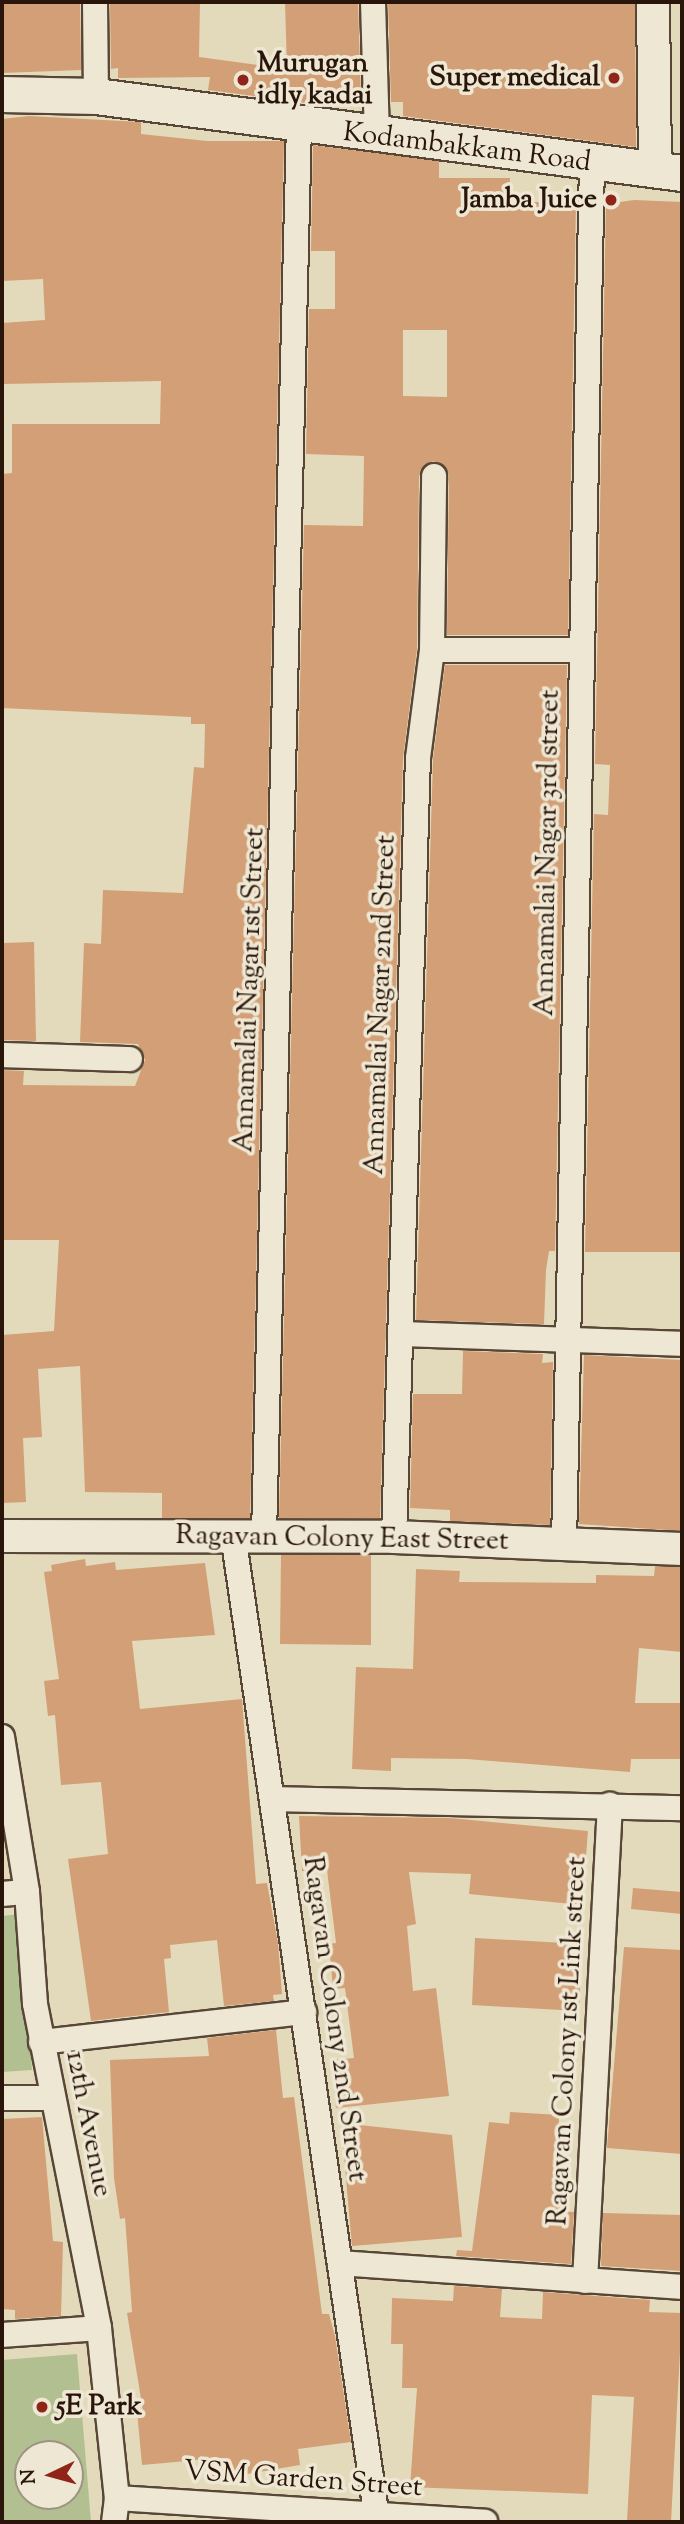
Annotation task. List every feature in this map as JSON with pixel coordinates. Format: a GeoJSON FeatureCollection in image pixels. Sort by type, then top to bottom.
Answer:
{"type":"FeatureCollection","features":[{"type":"Feature","properties":{"kind":"main road","name":"Kodambakkam Road"},"geometry":{"type":"LineString","coordinates":[[2,94],[96,96],[377,138],[668,172]]}},
{"type":"Feature","properties":{"kind":"street"},"geometry":{"type":"LineString","coordinates":[[95,2],[96,96]]}},
{"type":"Feature","properties":{"kind":"street"},"geometry":{"type":"LineString","coordinates":[[373,2],[377,138]]}},
{"type":"Feature","properties":{"kind":"street"},"geometry":{"type":"LineString","coordinates":[[653,2],[668,172]]}},
{"type":"Feature","properties":{"kind":"street","name":"Annamalai Nagar 1st Street"},"geometry":{"type":"LineString","coordinates":[[264,1536],[295,445],[299,127]]}},
{"type":"Feature","properties":{"kind":"street","name":"Annamalai Nagar 3rd street"},"geometry":{"type":"LineString","coordinates":[[564,1545],[592,162]]}},
{"type":"Feature","properties":{"kind":"street","name":"Annamalai Nagar 2nd Street"},"geometry":{"type":"LineString","coordinates":[[394,1537],[418,758],[432,650],[434,476]]}},
{"type":"Feature","properties":{"kind":"street"},"geometry":{"type":"LineString","coordinates":[[432,650],[581,650]]}},
{"type":"Feature","properties":{"kind":"street"},"geometry":{"type":"LineString","coordinates":[[2,1055],[130,1059]]}},
{"type":"Feature","properties":{"kind":"street"},"geometry":{"type":"LineString","coordinates":[[400,1334],[682,1344]]}},
{"type":"Feature","properties":{"kind":"street","name":"Ragavan Colony 2nd Street"},"geometry":{"type":"LineString","coordinates":[[233,1535],[376,2512]]}},
{"type":"Feature","properties":{"kind":"street","name":"Ragavan Colony East Street"},"geometry":{"type":"LineString","coordinates":[[2,1536],[394,1537],[682,1549]]}},
{"type":"Feature","properties":{"kind":"street","name":"12th Avenue"},"geometry":{"type":"LineString","coordinates":[[2,1737],[27,1892],[41,2042],[99,2328],[116,2510]]}},
{"type":"Feature","properties":{"kind":"street"},"geometry":{"type":"LineString","coordinates":[[272,1800],[682,1808]]}},
{"type":"Feature","properties":{"kind":"street","name":"Ragavan Colony 1st Link street"},"geometry":{"type":"LineString","coordinates":[[585,2281],[610,1805]]}},
{"type":"Feature","properties":{"kind":"street"},"geometry":{"type":"LineString","coordinates":[[2,1894],[27,1892]]}},
{"type":"Feature","properties":{"kind":"street"},"geometry":{"type":"LineString","coordinates":[[41,2042],[304,2012]]}},
{"type":"Feature","properties":{"kind":"street"},"geometry":{"type":"LineString","coordinates":[[2,2098],[51,2098]]}},
{"type":"Feature","properties":{"kind":"street"},"geometry":{"type":"LineString","coordinates":[[340,2263],[682,2287]]}},
{"type":"Feature","properties":{"kind":"street"},"geometry":{"type":"LineString","coordinates":[[2,2335],[99,2328]]}},
{"type":"Feature","properties":{"kind":"street","name":"VSM Garden Street"},"geometry":{"type":"LineString","coordinates":[[116,2510],[285,2515],[376,2512],[434,2520],[485,2522]]}},
{"type":"Feature","properties":{"kind":"green space"},"geometry":{"type":"Polygon","coordinates":[[[20,1914],[32,2070],[2,2072],[2,1916],[20,1914]]]}},
{"type":"Feature","properties":{"kind":"green space","name":"5E Park"},"geometry":{"type":"Polygon","coordinates":[[[77,2354],[91,2522],[2,2522],[2,2360],[77,2354]]]}},
{"type":"Feature","properties":{"kind":"building"},"geometry":{"type":"Polygon","coordinates":[[[2,2],[80,2],[81,70],[2,73],[2,2]]]}},
{"type":"Feature","properties":{"kind":"building"},"geometry":{"type":"Polygon","coordinates":[[[110,2],[200,2],[199,57],[287,69],[285,2],[358,2],[361,102],[329,106],[208,90],[210,77],[118,78],[118,68],[111,69],[110,2]]]}},
{"type":"Feature","properties":{"kind":"building"},"geometry":{"type":"Polygon","coordinates":[[[388,2],[635,2],[636,147],[403,116],[403,102],[391,102],[388,2]]]}},
{"type":"Feature","properties":{"kind":"building"},"geometry":{"type":"Polygon","coordinates":[[[29,116],[141,122],[141,134],[207,141],[284,141],[250,1518],[162,1518],[162,1493],[85,1492],[80,1366],[38,1369],[42,1437],[23,1438],[26,1502],[2,1503],[2,1335],[54,1331],[59,1240],[2,1240],[2,1070],[24,1071],[23,1085],[135,1086],[145,1060],[138,1044],[80,1042],[84,943],[101,944],[103,890],[183,893],[194,767],[204,768],[205,724],[191,724],[191,717],[2,708],[2,474],[12,473],[12,424],[160,424],[161,381],[2,384],[2,323],[45,320],[43,279],[2,281],[2,119],[29,116]]]}},
{"type":"Feature","properties":{"kind":"building"},"geometry":{"type":"Polygon","coordinates":[[[313,145],[439,161],[439,178],[510,178],[510,202],[576,202],[568,635],[447,635],[449,475],[433,461],[419,476],[417,649],[403,758],[380,1519],[279,1518],[304,525],[363,526],[364,456],[306,454],[309,309],[335,309],[335,251],[311,251],[313,145]],[[403,330],[403,396],[447,397],[447,330],[403,330]]]}},
{"type":"Feature","properties":{"kind":"building"},"geometry":{"type":"Polygon","coordinates":[[[634,200],[682,202],[682,1252],[585,1252],[594,814],[608,815],[610,765],[595,764],[606,204],[634,200]]]}},
{"type":"Feature","properties":{"kind":"building"},"geometry":{"type":"Polygon","coordinates":[[[445,665],[567,665],[555,1251],[549,1251],[546,1270],[544,1324],[416,1320],[433,759],[445,665]]]}},
{"type":"Feature","properties":{"kind":"building"},"geometry":{"type":"Polygon","coordinates":[[[34,942],[36,1041],[2,1040],[2,943],[34,942]]]}},
{"type":"Feature","properties":{"kind":"building"},"geometry":{"type":"Polygon","coordinates":[[[463,1351],[543,1354],[542,1363],[553,1362],[550,1525],[450,1521],[450,1510],[410,1508],[413,1394],[462,1394],[463,1351]]]}},
{"type":"Feature","properties":{"kind":"building"},"geometry":{"type":"Polygon","coordinates":[[[584,1355],[682,1360],[682,1531],[579,1524],[584,1355]]]}},
{"type":"Feature","properties":{"kind":"building"},"geometry":{"type":"Polygon","coordinates":[[[281,1555],[371,1555],[371,1645],[280,1644],[281,1555]]]}},
{"type":"Feature","properties":{"kind":"building"},"geometry":{"type":"Polygon","coordinates":[[[85,1559],[86,1566],[115,1562],[116,1570],[205,1563],[215,1635],[132,1641],[140,1709],[242,1699],[256,1884],[267,1883],[278,1943],[282,1994],[273,1995],[274,2001],[224,2006],[217,1940],[170,1945],[171,1958],[164,1959],[169,2012],[91,2021],[68,1859],[108,1854],[101,1782],[61,1785],[55,1715],[48,1716],[44,1681],[59,1679],[44,1572],[52,1571],[51,1565],[85,1559]]]}},
{"type":"Feature","properties":{"kind":"building"},"geometry":{"type":"Polygon","coordinates":[[[655,1566],[682,1567],[682,1652],[639,1648],[635,1703],[682,1703],[682,1759],[631,1759],[630,1772],[467,1759],[391,1758],[391,1771],[352,1769],[356,1667],[413,1669],[416,1569],[460,1571],[459,1582],[596,1583],[596,1575],[654,1576],[655,1566]]]}},
{"type":"Feature","properties":{"kind":"building"},"geometry":{"type":"Polygon","coordinates":[[[299,1816],[450,1818],[588,1831],[582,1905],[469,1894],[471,1874],[409,1872],[416,1924],[407,1926],[413,1991],[436,1988],[449,2096],[336,2108],[331,2060],[354,2058],[345,1988],[333,1989],[329,1944],[336,1943],[327,1870],[302,1871],[299,1816]]]}},
{"type":"Feature","properties":{"kind":"building"},"geometry":{"type":"Polygon","coordinates":[[[633,1888],[682,1892],[682,1914],[631,1909],[633,1888]]]}},
{"type":"Feature","properties":{"kind":"building"},"geometry":{"type":"Polygon","coordinates":[[[475,1938],[582,1944],[579,2011],[472,2005],[475,1938]]]}},
{"type":"Feature","properties":{"kind":"building"},"geometry":{"type":"Polygon","coordinates":[[[624,1947],[682,1950],[682,2154],[607,2148],[624,1947]]]}},
{"type":"Feature","properties":{"kind":"building"},"geometry":{"type":"Polygon","coordinates":[[[276,2030],[283,2098],[294,2097],[322,2314],[329,2314],[335,2336],[351,2442],[298,2449],[300,2465],[212,2480],[209,2459],[142,2465],[137,2411],[143,2411],[127,2313],[132,2312],[125,2218],[120,2219],[114,2178],[110,2060],[209,2056],[207,2038],[276,2030]]]}},
{"type":"Feature","properties":{"kind":"building"},"geometry":{"type":"Polygon","coordinates":[[[510,2112],[559,2115],[558,2165],[565,2166],[561,2211],[574,2212],[571,2264],[456,2256],[457,2250],[472,2251],[489,2122],[509,2124],[510,2112]]]}},
{"type":"Feature","properties":{"kind":"building"},"geometry":{"type":"Polygon","coordinates":[[[42,2117],[53,2241],[63,2242],[61,2316],[15,2319],[15,2310],[2,2309],[2,2119],[42,2117]]]}},
{"type":"Feature","properties":{"kind":"building"},"geometry":{"type":"Polygon","coordinates":[[[341,2123],[452,2135],[462,2237],[352,2246],[341,2123]]]}},
{"type":"Feature","properties":{"kind":"building"},"geometry":{"type":"Polygon","coordinates":[[[603,2213],[682,2215],[682,2271],[601,2266],[603,2213]]]}},
{"type":"Feature","properties":{"kind":"building"},"geometry":{"type":"Polygon","coordinates":[[[454,2286],[502,2289],[500,2317],[542,2319],[543,2292],[650,2300],[649,2312],[682,2313],[671,2522],[627,2521],[634,2397],[592,2395],[588,2494],[410,2487],[417,2388],[402,2388],[403,2344],[391,2344],[392,2298],[453,2301],[454,2286]]]}},
{"type":"Feature","properties":{"kind":"place","name":"Super medical"},"geometry":{"type":"Point","coordinates":[614,78]}},
{"type":"Feature","properties":{"kind":"place","name":"Murugan idly kadai"},"geometry":{"type":"Point","coordinates":[243,80]}},
{"type":"Feature","properties":{"kind":"place","name":"Jamba Juice"},"geometry":{"type":"Point","coordinates":[611,200]}},
{"type":"Feature","properties":{"kind":"place","name":"5E Park"},"geometry":{"type":"Point","coordinates":[42,2407]}}]}
